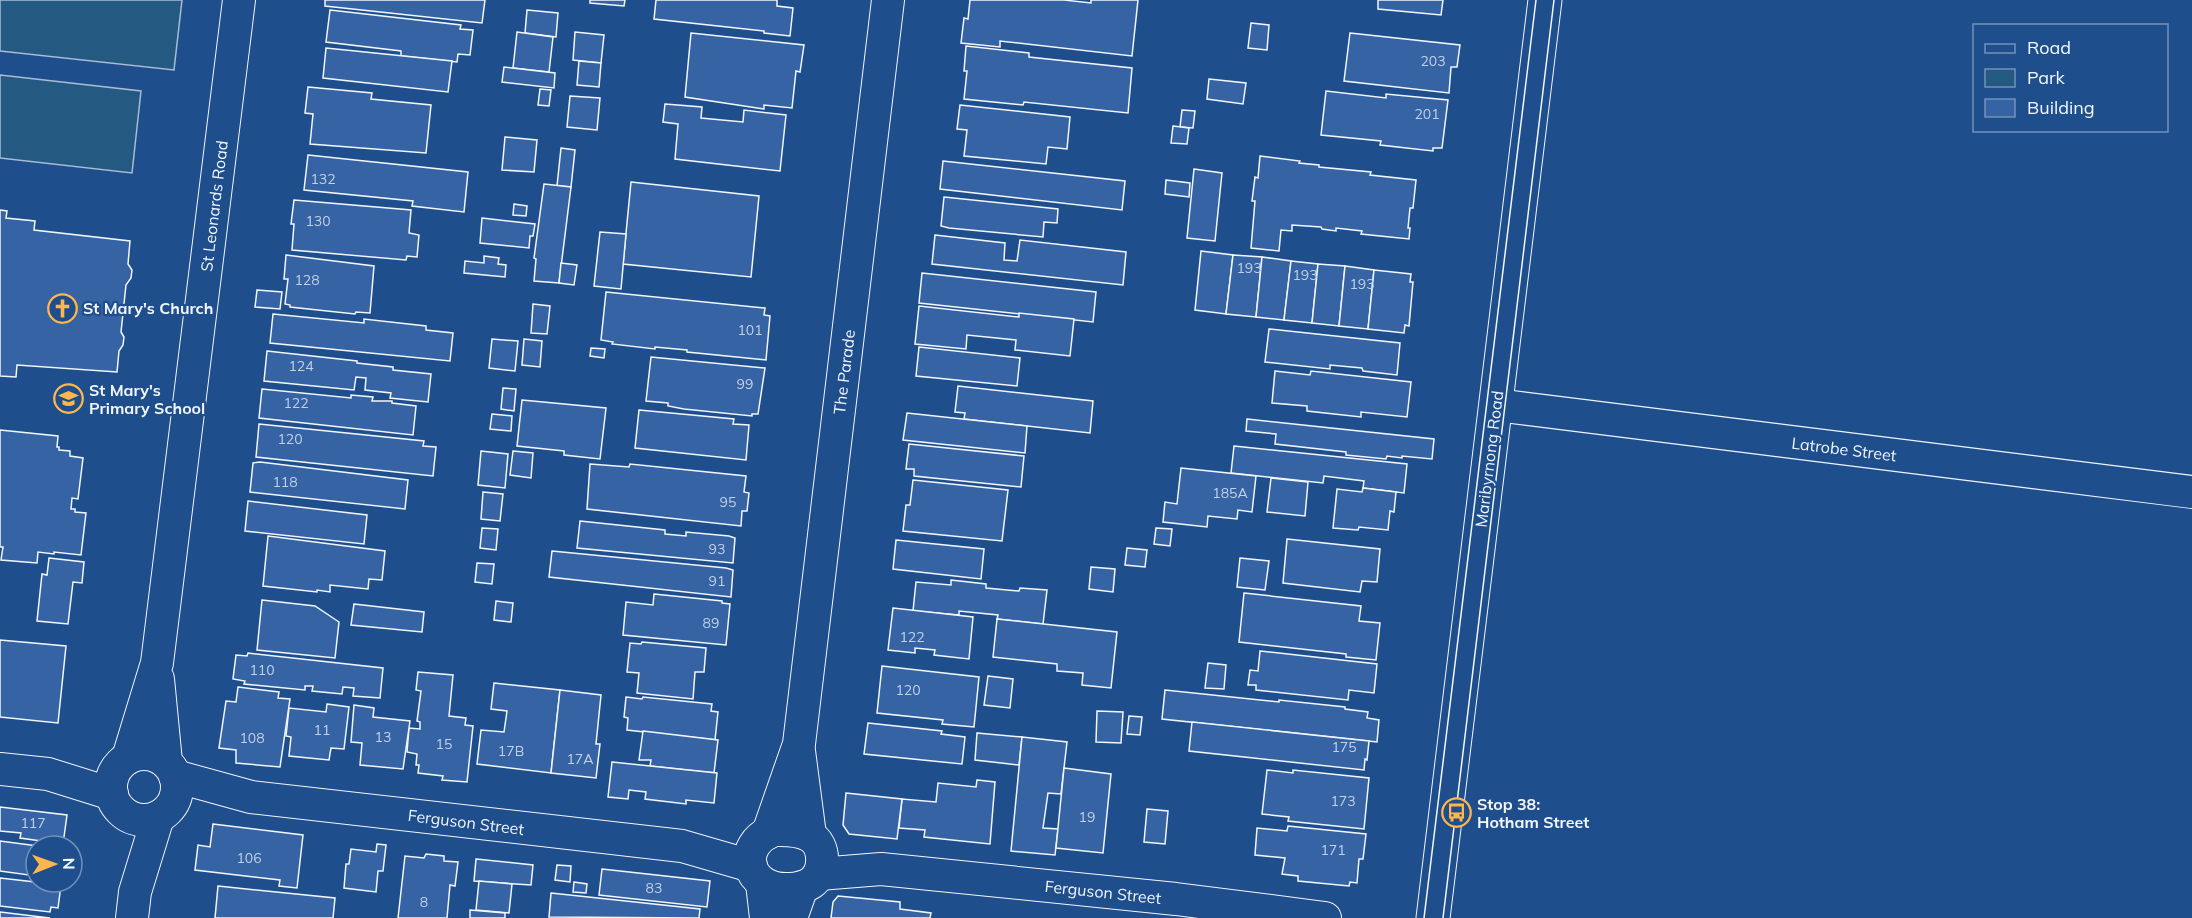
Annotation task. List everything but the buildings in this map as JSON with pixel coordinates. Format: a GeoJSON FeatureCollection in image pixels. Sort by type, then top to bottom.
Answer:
{"type":"FeatureCollection","features":[{"type":"Feature","properties":{"kind":"main road","name":"Maribyrnong Road"},"geometry":{"type":"LineString","coordinates":[[1433,918],[1545,0]]}},
{"type":"Feature","properties":{"kind":"street","name":"St Leonards Road"},"geometry":{"type":"LineString","coordinates":[[133,905],[157,663],[239,0]]}},
{"type":"Feature","properties":{"kind":"street","name":"The Parade"},"geometry":{"type":"LineString","coordinates":[[766,918],[759,856],[799,744],[888,0]]}},
{"type":"Feature","properties":{"kind":"street","name":"Latrobe Street"},"geometry":{"type":"LineString","coordinates":[[1496,405],[2192,492]]}},
{"type":"Feature","properties":{"kind":"street","name":"The Parade"},"geometry":{"type":"LineString","coordinates":[[790,918],[813,862],[799,744]]}},
{"type":"Feature","properties":{"kind":"street","name":"Ferguson Street"},"geometry":{"type":"LineString","coordinates":[[0,769],[759,856]]}},
{"type":"Feature","properties":{"kind":"street"},"geometry":{"type":"LineString","coordinates":[[774,830],[795,830],[813,862],[778,889],[765,886],[759,856],[774,830]]}},
{"type":"Feature","properties":{"kind":"street","name":"Ferguson Street"},"geometry":{"type":"LineString","coordinates":[[813,862],[1176,899],[1326,918]]}},
{"type":"Feature","properties":{"kind":"green space"},"geometry":{"type":"Polygon","coordinates":[[[0,0],[182,0],[174,70],[0,51],[0,0]]]}},
{"type":"Feature","properties":{"kind":"green space"},"geometry":{"type":"Polygon","coordinates":[[[0,75],[141,91],[132,173],[0,158],[0,75]]]}},
{"type":"Feature","properties":{"kind":"tram line"},"geometry":{"type":"LineString","coordinates":[[1424,918],[1536,0]]}},
{"type":"Feature","properties":{"kind":"tram line"},"geometry":{"type":"LineString","coordinates":[[1443,918],[1554,0]]}},
{"type":"Feature","properties":{"kind":"place","name":"St Mary's Church"},"geometry":{"type":"Point","coordinates":[62,308]}},
{"type":"Feature","properties":{"kind":"place","name":"St Mary's Primary School"},"geometry":{"type":"Point","coordinates":[68,399]}},
{"type":"Feature","properties":{"kind":"place","name":"Stop 38: Hotham Street"},"geometry":{"type":"Point","coordinates":[1456,813]}}]}
